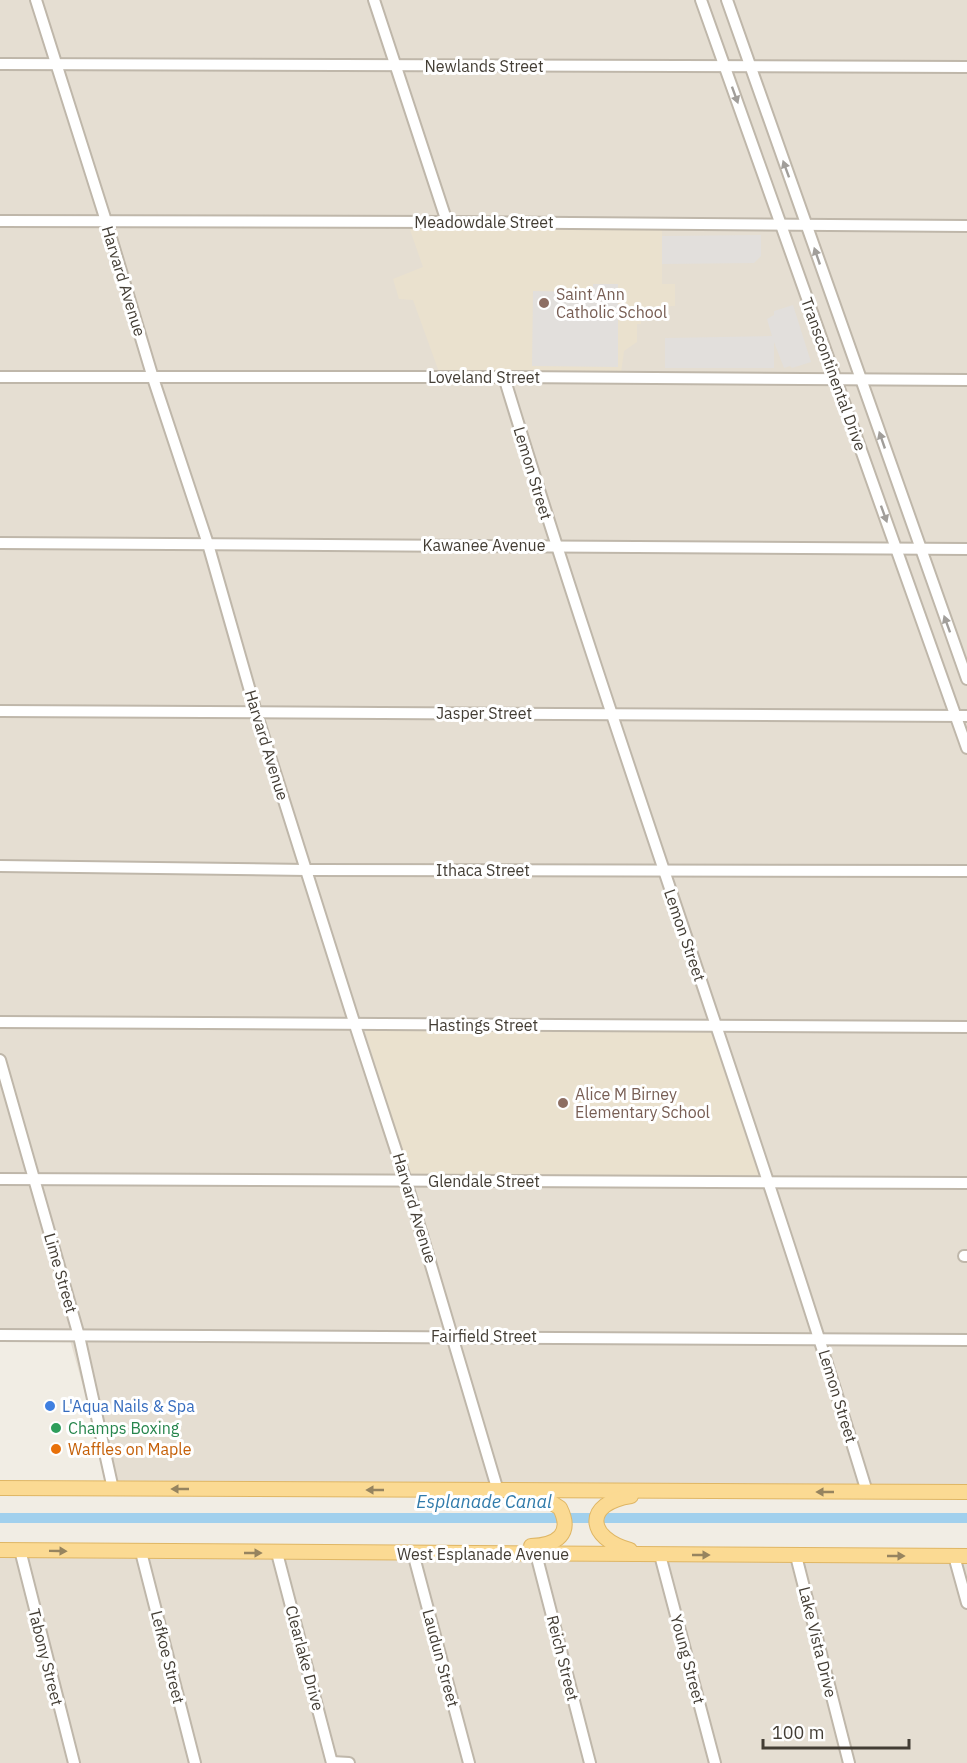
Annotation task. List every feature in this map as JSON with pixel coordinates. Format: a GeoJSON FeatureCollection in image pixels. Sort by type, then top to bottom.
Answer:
{"type":"FeatureCollection","features":[{"type":"Feature","properties":{"kind":"main road"},"geometry":{"type":"LineString","coordinates":[[0,1488],[967,1492]]}},
{"type":"Feature","properties":{"kind":"main road"},"geometry":{"type":"LineString","coordinates":[[446,1553],[470,1546],[545,1546],[562,1535],[565,1520],[560,1508],[549,1501],[514,1491]]}},
{"type":"Feature","properties":{"kind":"main road"},"geometry":{"type":"LineString","coordinates":[[644,1554],[618,1547],[604,1538],[598,1530],[600,1513],[616,1498],[662,1491]]}},
{"type":"Feature","properties":{"kind":"main road","name":"West Esplanade Avenue"},"geometry":{"type":"LineString","coordinates":[[0,1550],[960,1556]]}},
{"type":"Feature","properties":{"kind":"street","name":"Harvard Avenue"},"geometry":{"type":"LineString","coordinates":[[36,0],[153,378],[208,544],[256,712],[406,1180],[498,1491]]}},
{"type":"Feature","properties":{"kind":"street"},"geometry":{"type":"LineString","coordinates":[[374,0],[447,222]]}},
{"type":"Feature","properties":{"kind":"street","name":"Transcontinental Drive"},"geometry":{"type":"LineString","coordinates":[[701,0],[897,548],[961,716],[967,748]]}},
{"type":"Feature","properties":{"kind":"street","name":"Transcontinental Drive"},"geometry":{"type":"LineString","coordinates":[[727,0],[967,679]]}},
{"type":"Feature","properties":{"kind":"street","name":"Newlands Street"},"geometry":{"type":"LineString","coordinates":[[0,64],[967,67]]}},
{"type":"Feature","properties":{"kind":"street","name":"Meadowdale Street"},"geometry":{"type":"LineString","coordinates":[[0,221],[967,226]]}},
{"type":"Feature","properties":{"kind":"street","name":"Loveland Street"},"geometry":{"type":"LineString","coordinates":[[0,377],[967,380]]}},
{"type":"Feature","properties":{"kind":"street","name":"Lemon Street"},"geometry":{"type":"LineString","coordinates":[[504,377],[555,546],[769,1182],[867,1492]]}},
{"type":"Feature","properties":{"kind":"street","name":"Kawanee Avenue"},"geometry":{"type":"LineString","coordinates":[[0,543],[967,549]]}},
{"type":"Feature","properties":{"kind":"street","name":"Jasper Street"},"geometry":{"type":"LineString","coordinates":[[0,711],[961,716]]}},
{"type":"Feature","properties":{"kind":"street","name":"Ithaca Street"},"geometry":{"type":"LineString","coordinates":[[0,866],[307,870],[967,871]]}},
{"type":"Feature","properties":{"kind":"street","name":"Hastings Street"},"geometry":{"type":"LineString","coordinates":[[0,1022],[967,1027]]}},
{"type":"Feature","properties":{"kind":"street","name":"Lime Street"},"geometry":{"type":"LineString","coordinates":[[0,1060],[79,1336],[113,1489]]}},
{"type":"Feature","properties":{"kind":"street","name":"Glendale Street"},"geometry":{"type":"LineString","coordinates":[[0,1179],[967,1182]]}},
{"type":"Feature","properties":{"kind":"street","name":"Fairfield Street"},"geometry":{"type":"LineString","coordinates":[[0,1335],[967,1340]]}},
{"type":"Feature","properties":{"kind":"street","name":"Tabony Street"},"geometry":{"type":"LineString","coordinates":[[20,1550],[74,1763]]}},
{"type":"Feature","properties":{"kind":"street","name":"Lefkoe Street"},"geometry":{"type":"LineString","coordinates":[[141,1552],[195,1763]]}},
{"type":"Feature","properties":{"kind":"street","name":"Clearlake Drive"},"geometry":{"type":"LineString","coordinates":[[277,1553],[332,1762]]}},
{"type":"Feature","properties":{"kind":"street","name":"Laudun Street"},"geometry":{"type":"LineString","coordinates":[[413,1553],[469,1763]]}},
{"type":"Feature","properties":{"kind":"street","name":"Reich Street"},"geometry":{"type":"LineString","coordinates":[[536,1554],[590,1763]]}},
{"type":"Feature","properties":{"kind":"street","name":"Young Street"},"geometry":{"type":"LineString","coordinates":[[660,1555],[715,1763]]}},
{"type":"Feature","properties":{"kind":"street","name":"Lake Vista Drive"},"geometry":{"type":"LineString","coordinates":[[796,1556],[849,1763]]}},
{"type":"Feature","properties":{"kind":"street"},"geometry":{"type":"LineString","coordinates":[[960,1556],[967,1603]]}},
{"type":"Feature","properties":{"kind":"street"},"geometry":{"type":"LineString","coordinates":[[332,1762],[349,1763]]}},
{"type":"Feature","properties":{"kind":"shaded area"},"geometry":{"type":"Polygon","coordinates":[[[0,0],[967,0],[967,1498],[113,1493],[70,1340],[0,1339],[0,0]]]}},
{"type":"Feature","properties":{"kind":"shaded area","name":"Saint Ann Catholic School"},"geometry":{"type":"Polygon","coordinates":[[[409,227],[662,228],[662,284],[675,284],[675,306],[641,307],[641,324],[637,324],[637,342],[624,351],[621,373],[439,372],[413,300],[399,299],[393,279],[423,267],[409,227]]]}},
{"type":"Feature","properties":{"kind":"shaded area"},"geometry":{"type":"Polygon","coordinates":[[[761,235],[761,256],[754,263],[662,264],[662,236],[761,235]]]}},
{"type":"Feature","properties":{"kind":"shaded area"},"geometry":{"type":"Polygon","coordinates":[[[593,284],[618,284],[618,367],[532,366],[533,291],[593,292],[593,284]]]}},
{"type":"Feature","properties":{"kind":"shaded area"},"geometry":{"type":"Polygon","coordinates":[[[793,305],[811,362],[784,368],[774,342],[774,368],[665,368],[665,338],[772,336],[767,319],[774,315],[774,311],[793,305]]]}},
{"type":"Feature","properties":{"kind":"shaded area","name":"Alice M Birney Elementary School"},"geometry":{"type":"Polygon","coordinates":[[[365,1030],[715,1032],[763,1177],[409,1175],[365,1030]]]}},
{"type":"Feature","properties":{"kind":"shaded area"},"geometry":{"type":"Polygon","coordinates":[[[0,1557],[967,1562],[967,1763],[0,1763],[0,1557]]]}},
{"type":"Feature","properties":{"kind":"waterway","name":"Esplanade Canal"},"geometry":{"type":"LineString","coordinates":[[0,1518],[967,1518]]}},
{"type":"Feature","properties":{"kind":"place","name":"Saint Ann Catholic School"},"geometry":{"type":"Point","coordinates":[544,303]}},
{"type":"Feature","properties":{"kind":"place","name":"Alice M Birney Elementary School"},"geometry":{"type":"Point","coordinates":[563,1103]}},
{"type":"Feature","properties":{"kind":"place","name":"L'Aqua Nails & Spa"},"geometry":{"type":"Point","coordinates":[50,1406]}},
{"type":"Feature","properties":{"kind":"place","name":"Champs Boxing"},"geometry":{"type":"Point","coordinates":[56,1428]}},
{"type":"Feature","properties":{"kind":"place","name":"Waffles on Maple"},"geometry":{"type":"Point","coordinates":[56,1449]}}]}
